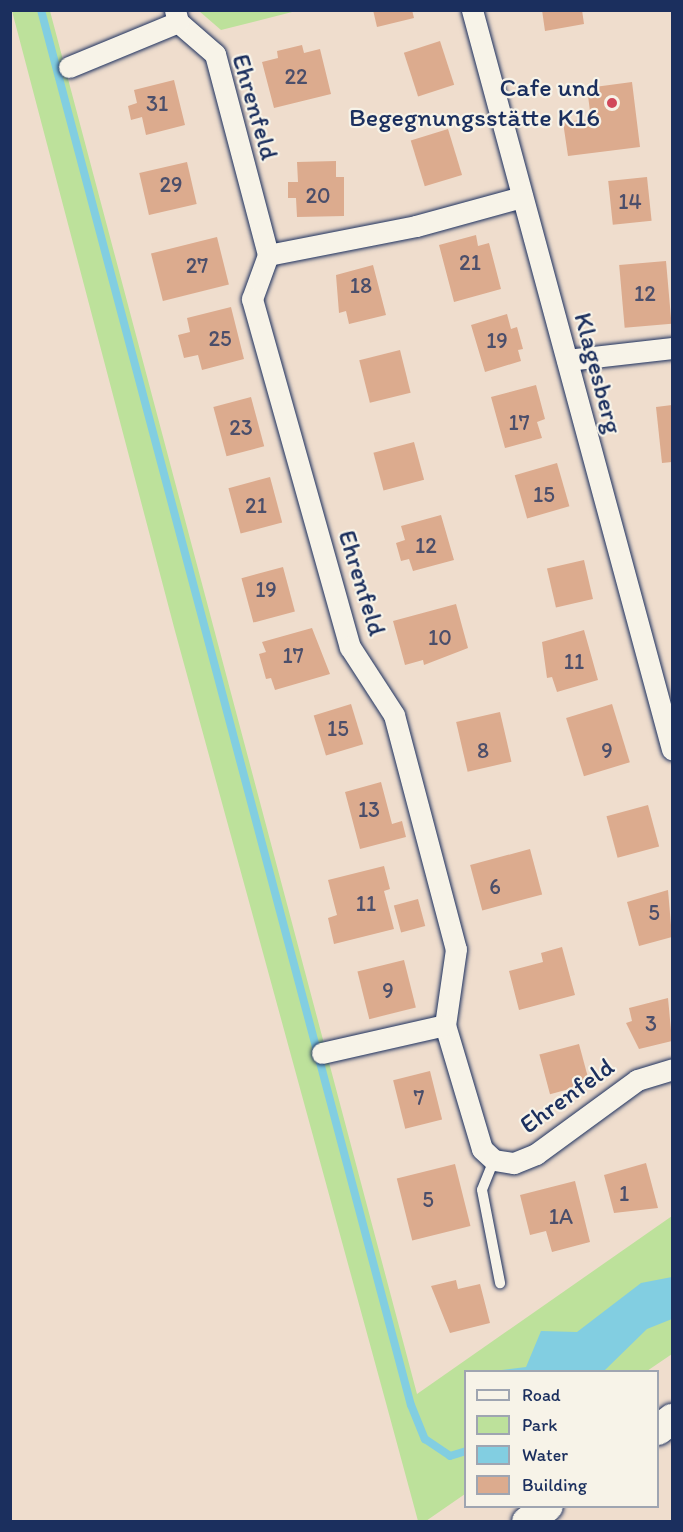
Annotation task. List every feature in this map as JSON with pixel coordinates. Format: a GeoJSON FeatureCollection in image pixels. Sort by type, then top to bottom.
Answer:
{"type":"FeatureCollection","features":[{"type":"Feature","properties":{"kind":"street","name":"Klagesberg"},"geometry":{"type":"LineString","coordinates":[[472,10],[672,749]]}},
{"type":"Feature","properties":{"kind":"street","name":"Ehrenfeld"},"geometry":{"type":"LineString","coordinates":[[69,67],[177,16],[215,54],[268,255],[252,299],[350,647],[394,716],[456,949],[445,1025],[473,1129],[482,1149],[494,1160],[514,1163],[536,1154],[637,1080],[672,1069]]}},
{"type":"Feature","properties":{"kind":"street"},"geometry":{"type":"LineString","coordinates":[[268,255],[416,226],[522,197]]}},
{"type":"Feature","properties":{"kind":"street"},"geometry":{"type":"LineString","coordinates":[[567,360],[672,348]]}},
{"type":"Feature","properties":{"kind":"street"},"geometry":{"type":"LineString","coordinates":[[322,1053],[445,1025]]}},
{"type":"Feature","properties":{"kind":"street"},"geometry":{"type":"LineString","coordinates":[[659,1429],[672,1419]]}},
{"type":"Feature","properties":{"kind":"street"},"geometry":{"type":"LineString","coordinates":[[527,1521],[545,1508]]}},
{"type":"Feature","properties":{"kind":"lane"},"geometry":{"type":"LineString","coordinates":[[494,1160],[482,1190],[500,1283]]}},
{"type":"Feature","properties":{"kind":"green space"},"geometry":{"type":"Polygon","coordinates":[[[199,10],[296,11],[221,30],[199,10]]]}},
{"type":"Feature","properties":{"kind":"green space"},"geometry":{"type":"Polygon","coordinates":[[[12,11],[50,11],[417,1394],[672,1216],[672,1354],[648,1370],[464,1370],[464,1495],[426,1521],[418,1521],[175,631],[12,11]]]}},
{"type":"Feature","properties":{"kind":"water"},"geometry":{"type":"Polygon","coordinates":[[[672,1277],[672,1319],[647,1329],[605,1370],[502,1370],[526,1367],[541,1331],[577,1332],[641,1283],[672,1277]]]}},
{"type":"Feature","properties":{"kind":"building"},"geometry":{"type":"Polygon","coordinates":[[[373,10],[412,10],[414,18],[377,27],[373,10]]]}},
{"type":"Feature","properties":{"kind":"building"},"geometry":{"type":"Polygon","coordinates":[[[542,10],[582,10],[584,24],[545,31],[542,10]]]}},
{"type":"Feature","properties":{"kind":"building"},"geometry":{"type":"Polygon","coordinates":[[[440,41],[454,85],[418,96],[404,53],[440,41]]]}},
{"type":"Feature","properties":{"kind":"building"},"geometry":{"type":"Polygon","coordinates":[[[302,45],[304,53],[320,49],[331,94],[274,108],[262,62],[278,58],[277,51],[302,45]]]}},
{"type":"Feature","properties":{"kind":"building"},"geometry":{"type":"Polygon","coordinates":[[[174,80],[185,125],[146,135],[142,117],[131,120],[128,106],[137,103],[134,90],[174,80]]]}},
{"type":"Feature","properties":{"kind":"building","name":"Cafe und Begegnungsstätte K16"},"geometry":{"type":"Polygon","coordinates":[[[632,82],[640,147],[568,156],[563,122],[591,119],[587,88],[632,82]]]}},
{"type":"Feature","properties":{"kind":"building"},"geometry":{"type":"Polygon","coordinates":[[[448,129],[462,175],[425,186],[411,140],[448,129]]]}},
{"type":"Feature","properties":{"kind":"building"},"geometry":{"type":"Polygon","coordinates":[[[336,161],[336,177],[344,177],[344,216],[297,217],[296,198],[288,198],[288,182],[298,182],[297,162],[336,161]]]}},
{"type":"Feature","properties":{"kind":"building"},"geometry":{"type":"Polygon","coordinates":[[[187,162],[197,204],[149,215],[139,173],[187,162]]]}},
{"type":"Feature","properties":{"kind":"building"},"geometry":{"type":"Polygon","coordinates":[[[647,177],[652,221],[613,225],[608,181],[647,177]]]}},
{"type":"Feature","properties":{"kind":"building"},"geometry":{"type":"Polygon","coordinates":[[[476,235],[478,246],[489,243],[501,289],[454,302],[439,245],[476,235]]]}},
{"type":"Feature","properties":{"kind":"building"},"geometry":{"type":"Polygon","coordinates":[[[217,237],[229,285],[163,301],[151,253],[217,237]]]}},
{"type":"Feature","properties":{"kind":"building"},"geometry":{"type":"Polygon","coordinates":[[[666,261],[671,324],[625,328],[619,265],[666,261]]]}},
{"type":"Feature","properties":{"kind":"building"},"geometry":{"type":"Polygon","coordinates":[[[373,265],[386,315],[349,324],[346,311],[339,313],[336,275],[373,265]]]}},
{"type":"Feature","properties":{"kind":"building"},"geometry":{"type":"Polygon","coordinates":[[[231,307],[244,359],[202,370],[198,355],[184,358],[178,335],[190,332],[187,318],[231,307]]]}},
{"type":"Feature","properties":{"kind":"building"},"geometry":{"type":"Polygon","coordinates":[[[507,314],[511,329],[517,327],[523,349],[518,350],[521,361],[485,372],[471,325],[507,314]]]}},
{"type":"Feature","properties":{"kind":"building"},"geometry":{"type":"Polygon","coordinates":[[[400,350],[411,393],[370,403],[359,360],[400,350]]]}},
{"type":"Feature","properties":{"kind":"building"},"geometry":{"type":"Polygon","coordinates":[[[536,385],[545,419],[537,422],[542,438],[505,448],[491,397],[536,385]]]}},
{"type":"Feature","properties":{"kind":"building"},"geometry":{"type":"Polygon","coordinates":[[[251,397],[264,446],[227,456],[213,407],[251,397]]]}},
{"type":"Feature","properties":{"kind":"building"},"geometry":{"type":"Polygon","coordinates":[[[672,405],[672,462],[662,463],[656,407],[672,405]]]}},
{"type":"Feature","properties":{"kind":"building"},"geometry":{"type":"Polygon","coordinates":[[[414,442],[424,480],[384,491],[373,453],[414,442]]]}},
{"type":"Feature","properties":{"kind":"building"},"geometry":{"type":"Polygon","coordinates":[[[557,463],[569,506],[527,518],[515,475],[557,463]]]}},
{"type":"Feature","properties":{"kind":"building"},"geometry":{"type":"Polygon","coordinates":[[[270,477],[282,522],[241,534],[228,488],[270,477]]]}},
{"type":"Feature","properties":{"kind":"building"},"geometry":{"type":"Polygon","coordinates":[[[441,515],[454,560],[413,571],[409,559],[401,561],[396,543],[405,540],[401,526],[441,515]]]}},
{"type":"Feature","properties":{"kind":"building"},"geometry":{"type":"Polygon","coordinates":[[[584,560],[593,599],[556,608],[547,569],[584,560]]]}},
{"type":"Feature","properties":{"kind":"building"},"geometry":{"type":"Polygon","coordinates":[[[283,567],[295,611],[253,623],[241,578],[283,567]]]}},
{"type":"Feature","properties":{"kind":"building"},"geometry":{"type":"Polygon","coordinates":[[[456,604],[468,648],[424,665],[423,660],[405,665],[393,621],[456,604]]]}},
{"type":"Feature","properties":{"kind":"building"},"geometry":{"type":"Polygon","coordinates":[[[312,628],[330,674],[275,690],[271,678],[266,679],[259,654],[266,652],[262,642],[312,628]]]}},
{"type":"Feature","properties":{"kind":"building"},"geometry":{"type":"Polygon","coordinates":[[[584,630],[598,680],[557,692],[552,677],[547,678],[542,642],[584,630]]]}},
{"type":"Feature","properties":{"kind":"building"},"geometry":{"type":"Polygon","coordinates":[[[351,704],[363,744],[326,756],[314,715],[351,704]]]}},
{"type":"Feature","properties":{"kind":"building"},"geometry":{"type":"Polygon","coordinates":[[[612,704],[630,762],[584,776],[566,718],[612,704]]]}},
{"type":"Feature","properties":{"kind":"building"},"geometry":{"type":"Polygon","coordinates":[[[500,712],[511,762],[468,772],[456,722],[500,712]]]}},
{"type":"Feature","properties":{"kind":"building"},"geometry":{"type":"Polygon","coordinates":[[[381,782],[392,824],[402,821],[406,837],[360,849],[345,792],[381,782]]]}},
{"type":"Feature","properties":{"kind":"building"},"geometry":{"type":"Polygon","coordinates":[[[648,805],[659,847],[618,858],[606,816],[648,805]]]}},
{"type":"Feature","properties":{"kind":"building"},"geometry":{"type":"Polygon","coordinates":[[[530,849],[542,894],[482,910],[470,865],[530,849]]]}},
{"type":"Feature","properties":{"kind":"building"},"geometry":{"type":"Polygon","coordinates":[[[384,866],[390,889],[384,891],[394,929],[334,944],[328,918],[337,915],[328,880],[384,866]]]}},
{"type":"Feature","properties":{"kind":"building"},"geometry":{"type":"Polygon","coordinates":[[[668,890],[672,937],[639,946],[627,902],[668,890]]]}},
{"type":"Feature","properties":{"kind":"building"},"geometry":{"type":"Polygon","coordinates":[[[418,899],[425,926],[401,933],[394,905],[418,899]]]}},
{"type":"Feature","properties":{"kind":"building"},"geometry":{"type":"Polygon","coordinates":[[[562,947],[575,995],[519,1010],[509,971],[543,962],[541,953],[562,947]]]}},
{"type":"Feature","properties":{"kind":"building"},"geometry":{"type":"Polygon","coordinates":[[[404,960],[416,1008],[369,1019],[357,972],[404,960]]]}},
{"type":"Feature","properties":{"kind":"building"},"geometry":{"type":"Polygon","coordinates":[[[668,998],[672,1041],[639,1049],[626,1023],[632,1021],[629,1008],[668,998]]]}},
{"type":"Feature","properties":{"kind":"building"},"geometry":{"type":"Polygon","coordinates":[[[579,1044],[590,1084],[550,1094],[539,1055],[579,1044]]]}},
{"type":"Feature","properties":{"kind":"building"},"geometry":{"type":"Polygon","coordinates":[[[430,1071],[442,1120],[405,1129],[393,1080],[430,1071]]]}},
{"type":"Feature","properties":{"kind":"building"},"geometry":{"type":"Polygon","coordinates":[[[646,1163],[658,1208],[614,1213],[604,1175],[646,1163]]]}},
{"type":"Feature","properties":{"kind":"building"},"geometry":{"type":"Polygon","coordinates":[[[455,1164],[470,1226],[412,1241],[397,1179],[455,1164]]]}},
{"type":"Feature","properties":{"kind":"building"},"geometry":{"type":"Polygon","coordinates":[[[575,1181],[590,1242],[552,1252],[546,1231],[530,1235],[520,1195],[575,1181]]]}},
{"type":"Feature","properties":{"kind":"building"},"geometry":{"type":"Polygon","coordinates":[[[456,1280],[458,1289],[480,1284],[490,1323],[450,1333],[431,1286],[456,1280]]]}},
{"type":"Feature","properties":{"kind":"waterway"},"geometry":{"type":"LineString","coordinates":[[41,10],[411,1405],[425,1439],[450,1456],[464,1452]]}},
{"type":"Feature","properties":{"kind":"place","name":"Cafe und Begegnungsstätte K16"},"geometry":{"type":"Point","coordinates":[612,103]}}]}
